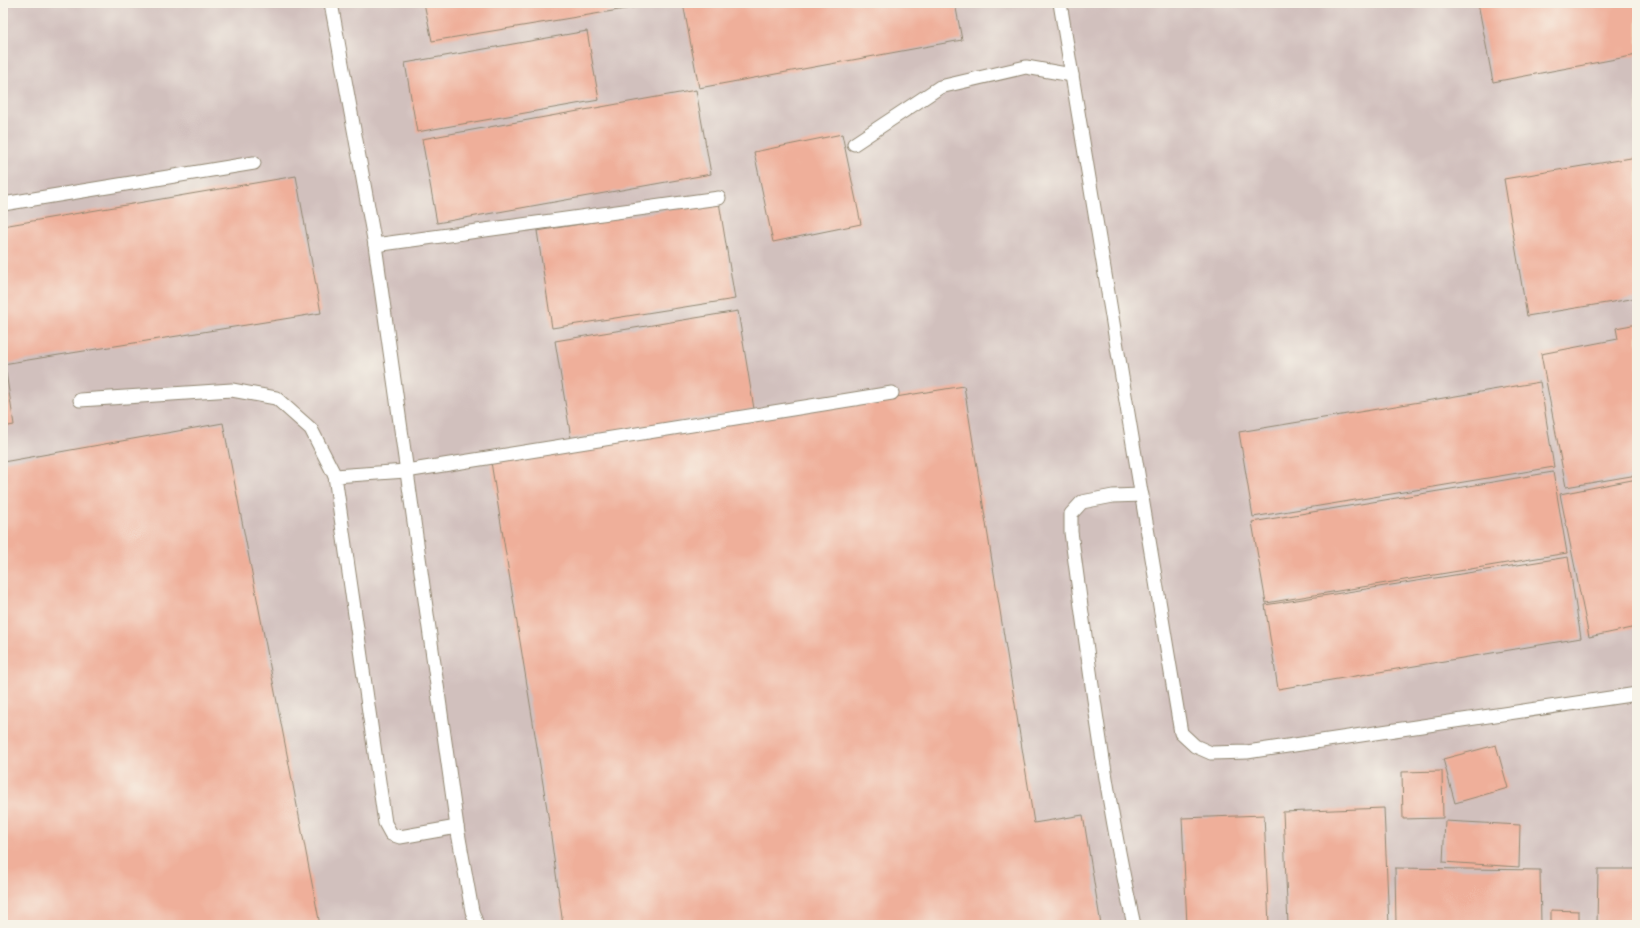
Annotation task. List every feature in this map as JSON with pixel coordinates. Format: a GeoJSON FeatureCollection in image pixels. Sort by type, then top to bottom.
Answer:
{"type":"FeatureCollection","features":[{"type":"Feature","properties":{"kind":"lane"},"geometry":{"type":"LineString","coordinates":[[331,3],[375,245],[457,827],[472,911],[477,925]]}},
{"type":"Feature","properties":{"kind":"lane"},"geometry":{"type":"LineString","coordinates":[[1060,3],[1181,733],[1195,746],[1211,753],[1247,752],[1637,694]]}},
{"type":"Feature","properties":{"kind":"lane"},"geometry":{"type":"LineString","coordinates":[[854,144],[940,87],[1026,67],[1072,75]]}},
{"type":"Feature","properties":{"kind":"lane"},"geometry":{"type":"LineString","coordinates":[[3,204],[254,163]]}},
{"type":"Feature","properties":{"kind":"lane"},"geometry":{"type":"LineString","coordinates":[[375,245],[718,198]]}},
{"type":"Feature","properties":{"kind":"lane"},"geometry":{"type":"LineString","coordinates":[[80,400],[232,390],[276,398],[311,429],[335,476],[385,823],[391,834],[400,837],[457,827]]}},
{"type":"Feature","properties":{"kind":"lane"},"geometry":{"type":"LineString","coordinates":[[335,476],[406,471],[892,393]]}},
{"type":"Feature","properties":{"kind":"lane"},"geometry":{"type":"LineString","coordinates":[[1134,925],[1111,816],[1071,532],[1071,514],[1082,502],[1113,496],[1142,495]]}},
{"type":"Feature","properties":{"kind":"shaded area"},"geometry":{"type":"Polygon","coordinates":[[[3,3],[1637,3],[1637,925],[3,925],[3,3]]]}},
{"type":"Feature","properties":{"kind":"building"},"geometry":{"type":"Polygon","coordinates":[[[424,3],[655,3],[655,4],[432,41],[424,3]]]}},
{"type":"Feature","properties":{"kind":"building"},"geometry":{"type":"Polygon","coordinates":[[[683,3],[955,3],[962,40],[699,88],[683,3]]]}},
{"type":"Feature","properties":{"kind":"building"},"geometry":{"type":"Polygon","coordinates":[[[1478,3],[1637,3],[1637,55],[1493,82],[1478,3]]]}},
{"type":"Feature","properties":{"kind":"building"},"geometry":{"type":"Polygon","coordinates":[[[587,31],[599,100],[417,132],[405,63],[587,31]]]}},
{"type":"Feature","properties":{"kind":"building"},"geometry":{"type":"Polygon","coordinates":[[[696,90],[711,174],[437,223],[422,139],[696,90]]]}},
{"type":"Feature","properties":{"kind":"building"},"geometry":{"type":"Polygon","coordinates":[[[842,134],[861,224],[773,242],[754,152],[842,134]]]}},
{"type":"Feature","properties":{"kind":"building"},"geometry":{"type":"Polygon","coordinates":[[[1637,157],[1637,298],[1527,316],[1504,179],[1637,157]]]}},
{"type":"Feature","properties":{"kind":"building"},"geometry":{"type":"Polygon","coordinates":[[[296,176],[321,313],[3,364],[3,226],[296,176]]]}},
{"type":"Feature","properties":{"kind":"building"},"geometry":{"type":"Polygon","coordinates":[[[719,202],[735,299],[552,328],[537,231],[719,202]]]}},
{"type":"Feature","properties":{"kind":"building"},"geometry":{"type":"Polygon","coordinates":[[[738,311],[754,409],[571,438],[555,341],[738,311]]]}},
{"type":"Feature","properties":{"kind":"building"},"geometry":{"type":"Polygon","coordinates":[[[1637,324],[1637,475],[1566,487],[1541,354],[1618,339],[1616,328],[1637,324]]]}},
{"type":"Feature","properties":{"kind":"building"},"geometry":{"type":"Polygon","coordinates":[[[3,372],[6,372],[14,425],[3,427],[3,372]]]}},
{"type":"Feature","properties":{"kind":"building"},"geometry":{"type":"Polygon","coordinates":[[[1540,382],[1554,467],[1253,517],[1239,432],[1540,382]]]}},
{"type":"Feature","properties":{"kind":"building"},"geometry":{"type":"Polygon","coordinates":[[[964,386],[1034,823],[1083,815],[1101,925],[669,925],[668,921],[647,925],[563,925],[548,815],[491,462],[964,386]]]}},
{"type":"Feature","properties":{"kind":"building"},"geometry":{"type":"Polygon","coordinates":[[[223,423],[320,925],[3,925],[3,462],[223,423]]]}},
{"type":"Feature","properties":{"kind":"building"},"geometry":{"type":"Polygon","coordinates":[[[1553,472],[1567,553],[1266,603],[1252,522],[1553,472]]]}},
{"type":"Feature","properties":{"kind":"building"},"geometry":{"type":"Polygon","coordinates":[[[1637,479],[1637,627],[1589,637],[1560,494],[1637,479]]]}},
{"type":"Feature","properties":{"kind":"building"},"geometry":{"type":"Polygon","coordinates":[[[1568,557],[1581,638],[1278,689],[1265,605],[1568,557]]]}},
{"type":"Feature","properties":{"kind":"building"},"geometry":{"type":"Polygon","coordinates":[[[1496,745],[1508,788],[1455,803],[1443,759],[1496,745]]]}},
{"type":"Feature","properties":{"kind":"building"},"geometry":{"type":"Polygon","coordinates":[[[1442,771],[1443,818],[1403,819],[1402,772],[1442,771]]]}},
{"type":"Feature","properties":{"kind":"building"},"geometry":{"type":"Polygon","coordinates":[[[1384,808],[1389,925],[1288,925],[1283,812],[1384,808]]]}},
{"type":"Feature","properties":{"kind":"building"},"geometry":{"type":"Polygon","coordinates":[[[1264,815],[1269,925],[1187,925],[1182,818],[1264,815]]]}},
{"type":"Feature","properties":{"kind":"building"},"geometry":{"type":"Polygon","coordinates":[[[1445,821],[1520,825],[1519,867],[1443,862],[1445,821]]]}},
{"type":"Feature","properties":{"kind":"building"},"geometry":{"type":"Polygon","coordinates":[[[1395,868],[1540,870],[1541,925],[1396,925],[1395,868]]]}},
{"type":"Feature","properties":{"kind":"building"},"geometry":{"type":"Polygon","coordinates":[[[1598,869],[1637,869],[1637,925],[1597,925],[1598,869]]]}},
{"type":"Feature","properties":{"kind":"building"},"geometry":{"type":"Polygon","coordinates":[[[1551,910],[1579,911],[1579,925],[1551,925],[1551,910]]]}}]}
